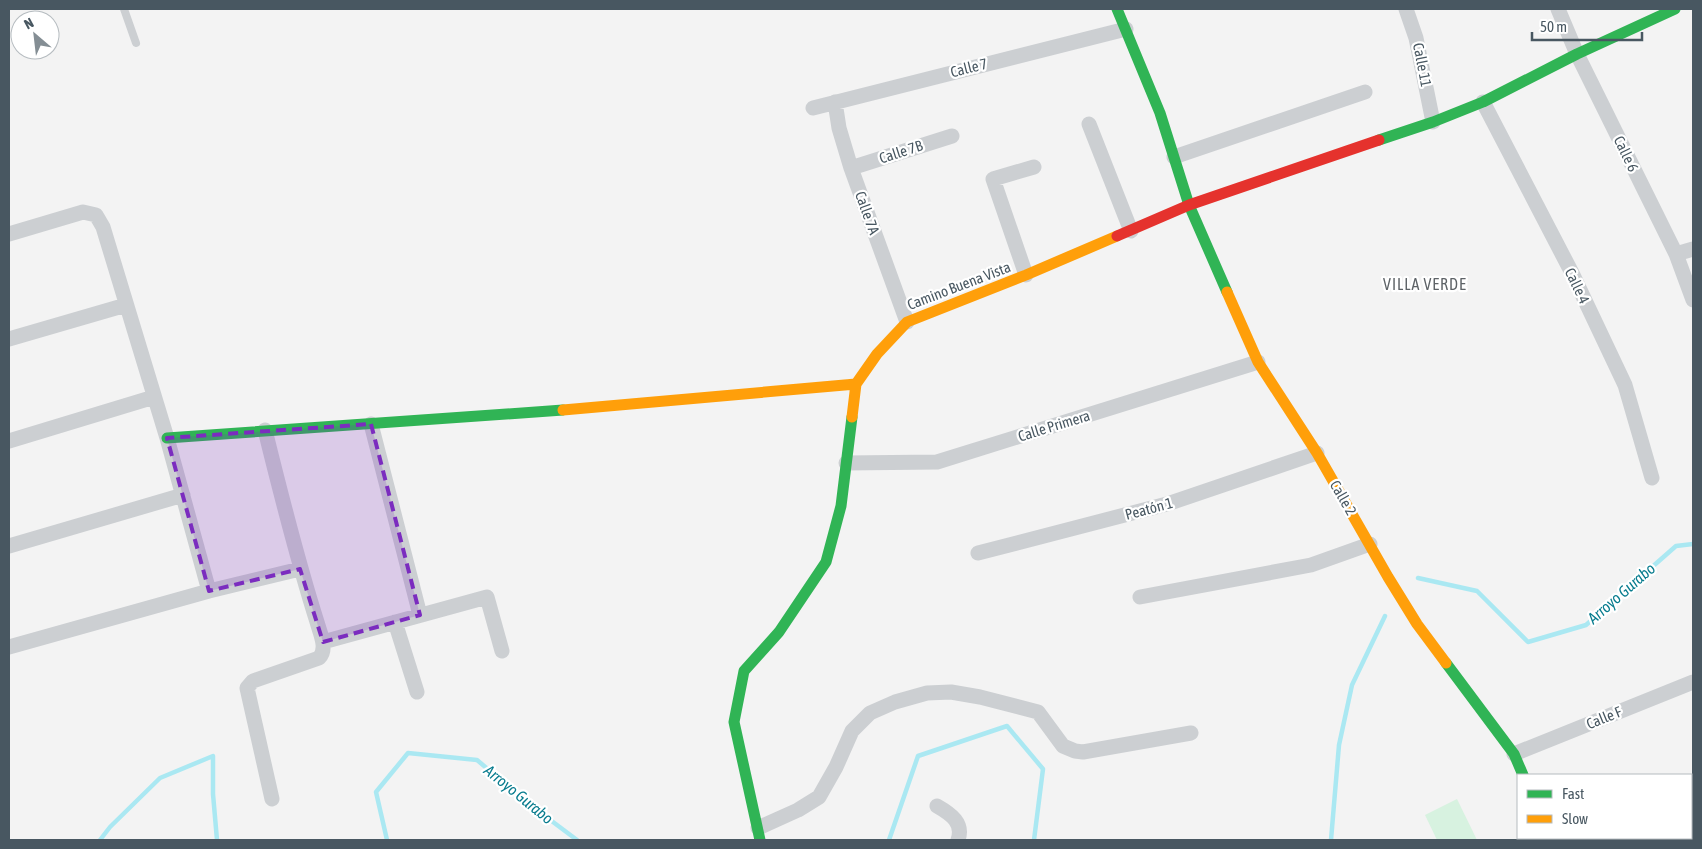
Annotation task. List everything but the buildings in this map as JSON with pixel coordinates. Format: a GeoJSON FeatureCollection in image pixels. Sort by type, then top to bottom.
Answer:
{"type":"FeatureCollection","features":[{"type":"Feature","properties":{"kind":"street"},"geometry":{"type":"LineString","coordinates":[[1117,9],[1160,113],[1189,205]]}},
{"type":"Feature","properties":{"kind":"street","name":"Calle 11"},"geometry":{"type":"LineString","coordinates":[[1406,9],[1416,38],[1433,122]]}},
{"type":"Feature","properties":{"kind":"street","name":"Calle 6"},"geometry":{"type":"LineString","coordinates":[[1558,9],[1576,54],[1676,254],[1693,300]]}},
{"type":"Feature","properties":{"kind":"street","name":"Camino Buena Vista"},"geometry":{"type":"LineString","coordinates":[[759,834],[734,722],[744,671],[779,632],[826,562],[841,506],[856,384],[876,354],[907,322],[1026,275],[1189,205],[1433,122],[1483,102],[1576,54],[1675,9]]}},
{"type":"Feature","properties":{"kind":"street","name":"Calle 7"},"geometry":{"type":"LineString","coordinates":[[813,108],[1126,29]]}},
{"type":"Feature","properties":{"kind":"street"},"geometry":{"type":"LineString","coordinates":[[1174,157],[1365,92]]}},
{"type":"Feature","properties":{"kind":"street","name":"Calle 7A"},"geometry":{"type":"LineString","coordinates":[[835,102],[839,128],[851,168],[907,322]]}},
{"type":"Feature","properties":{"kind":"street","name":"Calle 4"},"geometry":{"type":"LineString","coordinates":[[1483,102],[1572,274],[1625,385],[1652,478]]}},
{"type":"Feature","properties":{"kind":"street"},"geometry":{"type":"LineString","coordinates":[[1088,124],[1131,231]]}},
{"type":"Feature","properties":{"kind":"street","name":"Calle 7B"},"geometry":{"type":"LineString","coordinates":[[851,168],[952,136]]}},
{"type":"Feature","properties":{"kind":"street"},"geometry":{"type":"LineString","coordinates":[[1026,275],[993,179],[1034,167]]}},
{"type":"Feature","properties":{"kind":"street","name":"Calle 2"},"geometry":{"type":"LineString","coordinates":[[1189,205],[1258,362],[1317,453],[1417,624],[1514,754],[1523,774]]}},
{"type":"Feature","properties":{"kind":"street"},"geometry":{"type":"LineString","coordinates":[[9,234],[83,212],[96,215],[103,227],[167,438],[209,591]]}},
{"type":"Feature","properties":{"kind":"street"},"geometry":{"type":"LineString","coordinates":[[1676,254],[1693,249]]}},
{"type":"Feature","properties":{"kind":"street"},"geometry":{"type":"LineString","coordinates":[[9,339],[126,305]]}},
{"type":"Feature","properties":{"kind":"street","name":"Calle Primera"},"geometry":{"type":"LineString","coordinates":[[846,463],[936,462],[1258,362]]}},
{"type":"Feature","properties":{"kind":"street"},"geometry":{"type":"LineString","coordinates":[[167,438],[570,410],[856,384]]}},
{"type":"Feature","properties":{"kind":"street"},"geometry":{"type":"LineString","coordinates":[[9,441],[154,396]]}},
{"type":"Feature","properties":{"kind":"street"},"geometry":{"type":"LineString","coordinates":[[370,424],[420,615]]}},
{"type":"Feature","properties":{"kind":"street"},"geometry":{"type":"LineString","coordinates":[[265,430],[300,569],[323,642],[322,655],[319,658],[253,681],[247,688],[272,799]]}},
{"type":"Feature","properties":{"kind":"street","name":"Peatón 1"},"geometry":{"type":"LineString","coordinates":[[978,553],[1167,504],[1317,453]]}},
{"type":"Feature","properties":{"kind":"street"},"geometry":{"type":"LineString","coordinates":[[9,546],[182,495]]}},
{"type":"Feature","properties":{"kind":"street"},"geometry":{"type":"LineString","coordinates":[[1140,597],[1311,565],[1370,544]]}},
{"type":"Feature","properties":{"kind":"street"},"geometry":{"type":"LineString","coordinates":[[9,647],[209,591],[300,569]]}},
{"type":"Feature","properties":{"kind":"street"},"geometry":{"type":"LineString","coordinates":[[323,642],[487,596],[502,651]]}},
{"type":"Feature","properties":{"kind":"street"},"geometry":{"type":"LineString","coordinates":[[395,622],[417,692]]}},
{"type":"Feature","properties":{"kind":"street","name":"Calle F"},"geometry":{"type":"LineString","coordinates":[[1514,754],[1693,682]]}},
{"type":"Feature","properties":{"kind":"street"},"geometry":{"type":"LineString","coordinates":[[759,834],[819,797],[836,767],[852,731],[870,713],[895,702],[927,693],[951,692],[980,696],[1038,712],[1062,746],[1075,751],[1083,752],[1192,733]]}},
{"type":"Feature","properties":{"kind":"street"},"geometry":{"type":"LineString","coordinates":[[937,806],[946,811],[958,824],[961,832],[958,840]]}},
{"type":"Feature","properties":{"kind":"lane"},"geometry":{"type":"LineString","coordinates":[[124,9],[136,43]]}},
{"type":"Feature","properties":{"kind":"highlighted area"},"geometry":{"type":"Polygon","coordinates":[[[371,424],[420,615],[323,642],[300,569],[209,591],[167,438],[371,424]]]}},
{"type":"Feature","properties":{"kind":"green space"},"geometry":{"type":"Polygon","coordinates":[[[1457,799],[1477,840],[1437,840],[1425,815],[1457,799]]]}},
{"type":"Feature","properties":{"kind":"waterway","name":"Arroyo Gurabo"},"geometry":{"type":"LineString","coordinates":[[1418,578],[1477,591],[1528,642],[1586,625],[1676,546],[1693,544]]}},
{"type":"Feature","properties":{"kind":"waterway","name":"Arroyo Gurabo"},"geometry":{"type":"LineString","coordinates":[[1331,840],[1339,745],[1352,685],[1385,616]]}},
{"type":"Feature","properties":{"kind":"waterway","name":"Arroyo Gurabo"},"geometry":{"type":"LineString","coordinates":[[889,840],[918,756],[1007,726],[1043,769],[1034,840]]}},
{"type":"Feature","properties":{"kind":"waterway","name":"Arroyo Gurabo"},"geometry":{"type":"LineString","coordinates":[[387,840],[376,792],[408,753],[477,760],[529,804],[577,840]]}},
{"type":"Feature","properties":{"kind":"waterway","name":"Arroyo Gurabo"},"geometry":{"type":"LineString","coordinates":[[100,840],[110,827],[160,778],[213,756],[213,794],[217,840]]}},
{"type":"Feature","properties":{"kind":"traffic: fast"},"geometry":{"type":"LineString","coordinates":[[1117,9],[1160,113],[1189,205],[1227,292]]}},
{"type":"Feature","properties":{"kind":"traffic: fast"},"geometry":{"type":"LineString","coordinates":[[1379,140],[1433,122],[1483,102],[1577,54],[1675,9]]}},
{"type":"Feature","properties":{"kind":"traffic: fast"},"geometry":{"type":"LineString","coordinates":[[167,438],[563,410]]}},
{"type":"Feature","properties":{"kind":"traffic: fast"},"geometry":{"type":"LineString","coordinates":[[760,840],[734,722],[744,671],[779,632],[826,562],[841,506],[852,417]]}},
{"type":"Feature","properties":{"kind":"traffic: fast"},"geometry":{"type":"LineString","coordinates":[[1446,663],[1514,754],[1523,774]]}},
{"type":"Feature","properties":{"kind":"traffic: slow"},"geometry":{"type":"LineString","coordinates":[[852,417],[856,384],[877,354],[907,322],[1026,275],[1117,236]]}},
{"type":"Feature","properties":{"kind":"traffic: slow"},"geometry":{"type":"LineString","coordinates":[[1227,292],[1258,362],[1317,453],[1417,624],[1446,663]]}},
{"type":"Feature","properties":{"kind":"traffic: slow"},"geometry":{"type":"LineString","coordinates":[[563,410],[856,384]]}},
{"type":"Feature","properties":{"kind":"traffic: jam"},"geometry":{"type":"LineString","coordinates":[[1117,236],[1189,205],[1379,140]]}},
{"type":"Feature","properties":{"kind":"district","name":"VILLA VERDE"},"geometry":{"type":"Point","coordinates":[1425,284]}}]}
